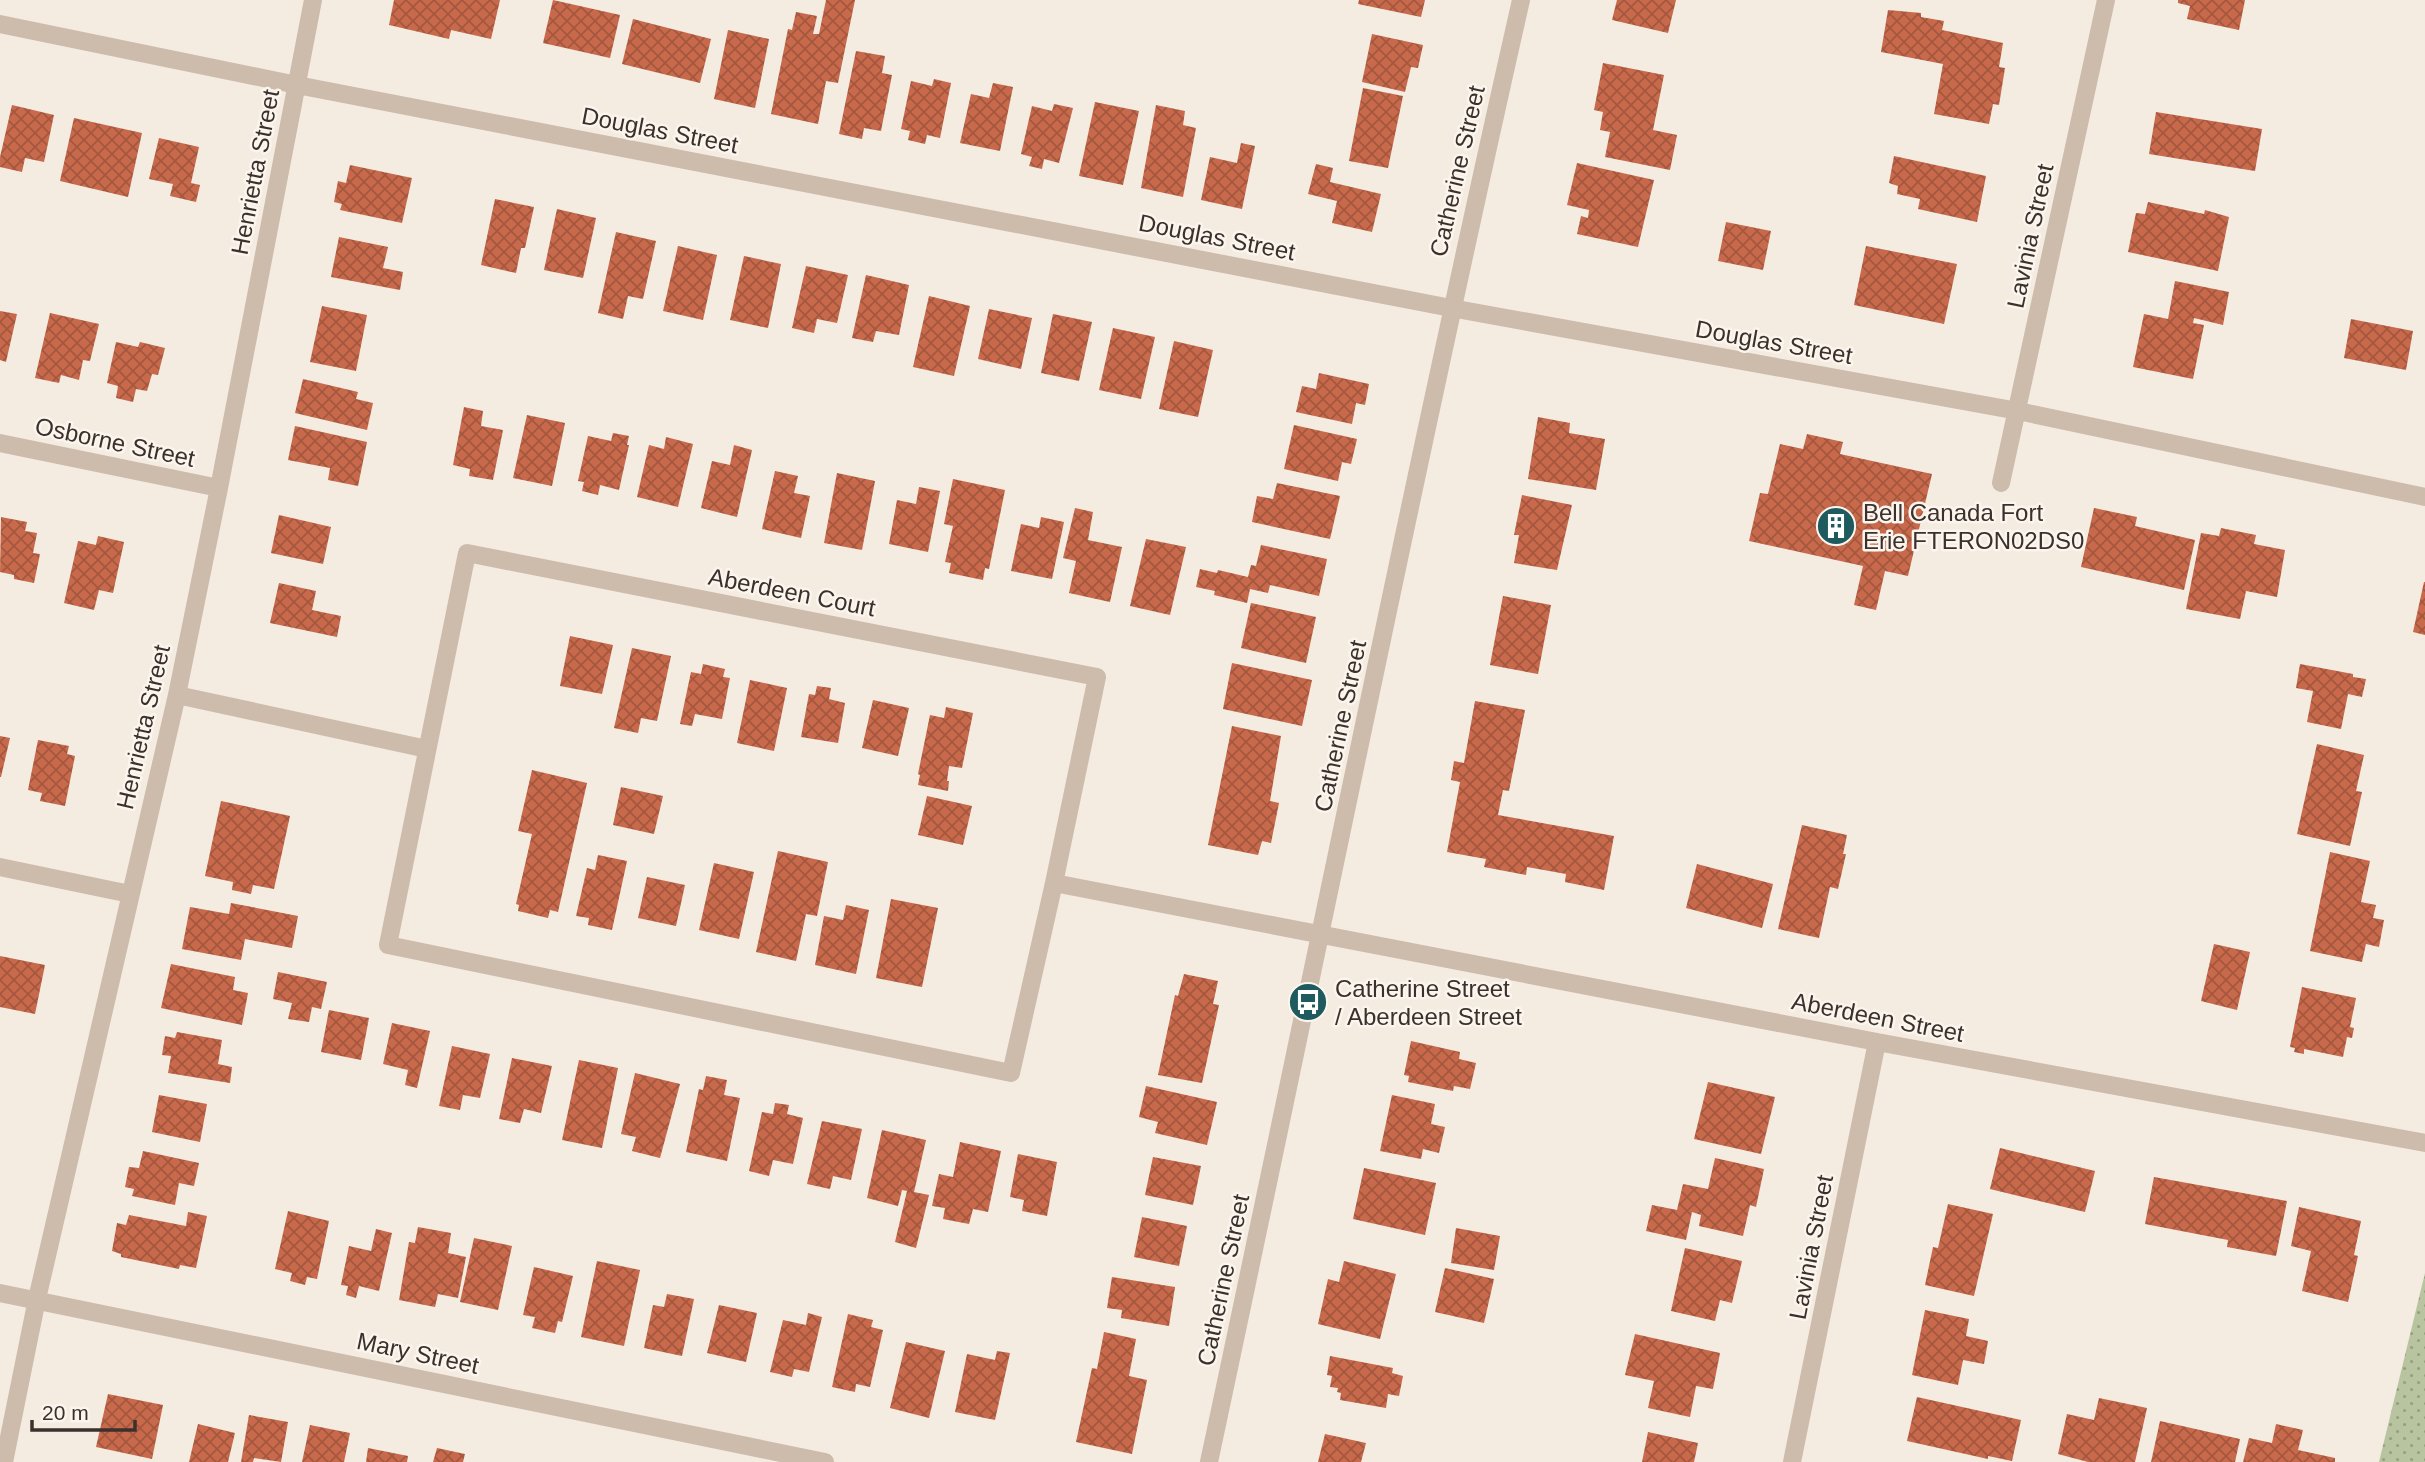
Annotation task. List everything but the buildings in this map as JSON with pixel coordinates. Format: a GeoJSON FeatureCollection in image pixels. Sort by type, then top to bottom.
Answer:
{"type":"FeatureCollection","features":[{"type":"Feature","properties":{"kind":"street","name":"Henrietta Street"},"geometry":{"type":"LineString","coordinates":[[4,1462],[37,1300],[177,695],[313,0]]}},
{"type":"Feature","properties":{"kind":"street","name":"Catherine Street"},"geometry":{"type":"LineString","coordinates":[[1209,1462],[1322,936],[1451,308],[1521,0]]}},
{"type":"Feature","properties":{"kind":"street","name":"Lavinia Street"},"geometry":{"type":"LineString","coordinates":[[2001,483],[2106,0]]}},
{"type":"Feature","properties":{"kind":"street","name":"Douglas Street"},"geometry":{"type":"LineString","coordinates":[[0,24],[297,85],[1451,308],[2018,411],[2425,497]]}},
{"type":"Feature","properties":{"kind":"street","name":"Osborne Street"},"geometry":{"type":"LineString","coordinates":[[0,443],[219,488]]}},
{"type":"Feature","properties":{"kind":"street","name":"Aberdeen Court"},"geometry":{"type":"LineString","coordinates":[[467,552],[1097,677],[1054,883],[1011,1073],[388,945],[467,552]]}},
{"type":"Feature","properties":{"kind":"street"},"geometry":{"type":"LineString","coordinates":[[177,695],[427,749]]}},
{"type":"Feature","properties":{"kind":"street"},"geometry":{"type":"LineString","coordinates":[[0,867],[130,894]]}},
{"type":"Feature","properties":{"kind":"street"},"geometry":{"type":"LineString","coordinates":[[1054,883],[1322,936]]}},
{"type":"Feature","properties":{"kind":"street","name":"Aberdeen Street"},"geometry":{"type":"LineString","coordinates":[[1322,936],[2425,1143]]}},
{"type":"Feature","properties":{"kind":"street","name":"Lavinia Street"},"geometry":{"type":"LineString","coordinates":[[1792,1462],[1877,1042]]}},
{"type":"Feature","properties":{"kind":"street","name":"Mary Street"},"geometry":{"type":"LineString","coordinates":[[0,1293],[825,1462]]}},
{"type":"Feature","properties":{"kind":"green space"},"geometry":{"type":"Polygon","coordinates":[[[2425,1273],[2425,1462],[2379,1462],[2425,1273]]]}},
{"type":"Feature","properties":{"kind":"place","name":"Bell Canada Fort Erie FTERON02DS0"},"geometry":{"type":"Point","coordinates":[1836,526]}},
{"type":"Feature","properties":{"kind":"place","name":"Catherine Street / Aberdeen Street"},"geometry":{"type":"Point","coordinates":[1308,1002]}}]}
